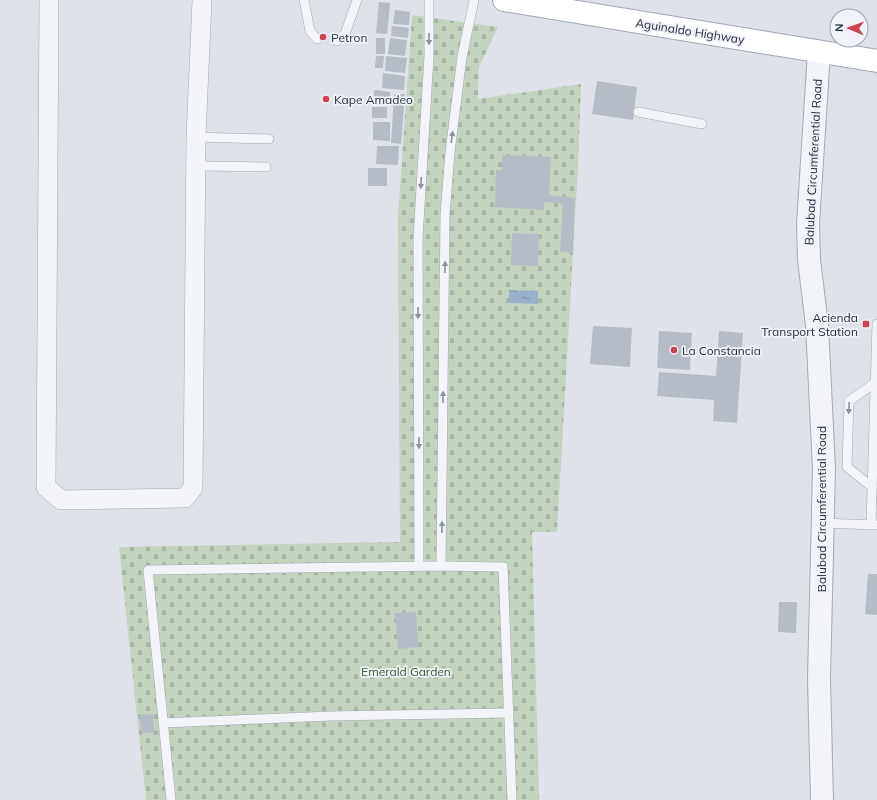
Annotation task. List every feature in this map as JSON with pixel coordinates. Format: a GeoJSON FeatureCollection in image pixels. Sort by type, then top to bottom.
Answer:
{"type":"FeatureCollection","features":[{"type":"Feature","properties":{"kind":"main road","name":"Aguinaldo Highway"},"geometry":{"type":"LineString","coordinates":[[504,0],[877,61]]}},
{"type":"Feature","properties":{"kind":"street"},"geometry":{"type":"LineString","coordinates":[[49,0],[46,487],[61,500],[185,498],[194,488],[196,137],[202,0]]}},
{"type":"Feature","properties":{"kind":"street","name":"Balubad Circumferential Road"},"geometry":{"type":"LineString","coordinates":[[819,52],[808,224],[809,260],[817,325],[824,469],[819,679],[822,800]]}},
{"type":"Feature","properties":{"kind":"lane"},"geometry":{"type":"LineString","coordinates":[[304,0],[310,31],[317,40]]}},
{"type":"Feature","properties":{"kind":"lane"},"geometry":{"type":"LineString","coordinates":[[337,41],[345,34],[357,0]]}},
{"type":"Feature","properties":{"kind":"lane"},"geometry":{"type":"LineString","coordinates":[[419,566],[418,238],[429,56],[429,0]]}},
{"type":"Feature","properties":{"kind":"lane"},"geometry":{"type":"LineString","coordinates":[[441,566],[445,215],[450,152],[461,65],[474,0]]}},
{"type":"Feature","properties":{"kind":"lane"},"geometry":{"type":"LineString","coordinates":[[638,112],[702,124]]}},
{"type":"Feature","properties":{"kind":"lane"},"geometry":{"type":"LineString","coordinates":[[196,137],[269,139]]}},
{"type":"Feature","properties":{"kind":"lane"},"geometry":{"type":"LineString","coordinates":[[196,166],[266,167]]}},
{"type":"Feature","properties":{"kind":"lane"},"geometry":{"type":"LineString","coordinates":[[822,523],[874,525],[872,487],[877,324]]}},
{"type":"Feature","properties":{"kind":"lane"},"geometry":{"type":"LineString","coordinates":[[872,487],[847,467],[847,459],[849,400],[875,382]]}},
{"type":"Feature","properties":{"kind":"lane"},"geometry":{"type":"LineString","coordinates":[[171,800],[148,570],[441,566],[503,567],[512,800]]}},
{"type":"Feature","properties":{"kind":"lane"},"geometry":{"type":"LineString","coordinates":[[163,723],[330,716],[508,713]]}},
{"type":"Feature","properties":{"kind":"green space","name":"Emerald Garden"},"geometry":{"type":"Polygon","coordinates":[[[412,15],[498,27],[479,67],[478,99],[581,84],[578,165],[557,532],[532,532],[539,800],[146,800],[119,547],[400,542],[398,217],[412,15]]]}},
{"type":"Feature","properties":{"kind":"water"},"geometry":{"type":"Polygon","coordinates":[[[509,290],[538,291],[538,304],[509,303],[509,290]]]}},
{"type":"Feature","properties":{"kind":"building"},"geometry":{"type":"Polygon","coordinates":[[[379,2],[390,3],[387,34],[376,33],[379,2]]]}},
{"type":"Feature","properties":{"kind":"building"},"geometry":{"type":"Polygon","coordinates":[[[395,10],[410,12],[409,25],[393,24],[395,10]]]}},
{"type":"Feature","properties":{"kind":"building"},"geometry":{"type":"Polygon","coordinates":[[[392,26],[409,28],[408,38],[391,36],[392,26]]]}},
{"type":"Feature","properties":{"kind":"building"},"geometry":{"type":"Polygon","coordinates":[[[376,38],[385,38],[385,54],[376,54],[376,38]]]}},
{"type":"Feature","properties":{"kind":"building"},"geometry":{"type":"Polygon","coordinates":[[[390,38],[407,40],[405,56],[388,54],[390,38]]]}},
{"type":"Feature","properties":{"kind":"building"},"geometry":{"type":"Polygon","coordinates":[[[376,56],[384,56],[383,68],[375,68],[376,56]]]}},
{"type":"Feature","properties":{"kind":"building"},"geometry":{"type":"Polygon","coordinates":[[[386,56],[407,58],[405,73],[385,71],[386,56]]]}},
{"type":"Feature","properties":{"kind":"building"},"geometry":{"type":"Polygon","coordinates":[[[383,73],[405,76],[404,90],[382,88],[383,73]]]}},
{"type":"Feature","properties":{"kind":"building"},"geometry":{"type":"Polygon","coordinates":[[[597,81],[637,87],[633,120],[592,114],[597,81]]]}},
{"type":"Feature","properties":{"kind":"building"},"geometry":{"type":"Polygon","coordinates":[[[374,90],[390,92],[390,103],[374,102],[374,90]]]}},
{"type":"Feature","properties":{"kind":"building"},"geometry":{"type":"Polygon","coordinates":[[[394,94],[405,94],[401,144],[391,143],[394,94]]]}},
{"type":"Feature","properties":{"kind":"building"},"geometry":{"type":"Polygon","coordinates":[[[372,107],[387,107],[387,118],[372,118],[372,107]]]}},
{"type":"Feature","properties":{"kind":"building"},"geometry":{"type":"Polygon","coordinates":[[[373,122],[390,122],[390,141],[373,140],[373,122]]]}},
{"type":"Feature","properties":{"kind":"building"},"geometry":{"type":"Polygon","coordinates":[[[377,146],[399,146],[398,165],[376,164],[377,146]]]}},
{"type":"Feature","properties":{"kind":"building"},"geometry":{"type":"Polygon","coordinates":[[[502,155],[551,157],[549,195],[575,198],[573,253],[560,252],[563,205],[560,203],[544,202],[544,210],[495,207],[496,170],[502,170],[502,155]]]}},
{"type":"Feature","properties":{"kind":"building"},"geometry":{"type":"Polygon","coordinates":[[[368,168],[387,168],[387,186],[368,186],[368,168]]]}},
{"type":"Feature","properties":{"kind":"building"},"geometry":{"type":"Polygon","coordinates":[[[512,233],[539,234],[538,266],[511,265],[512,233]]]}},
{"type":"Feature","properties":{"kind":"building"},"geometry":{"type":"Polygon","coordinates":[[[593,326],[632,328],[630,367],[590,364],[593,326]]]}},
{"type":"Feature","properties":{"kind":"building","name":"La Constancia"},"geometry":{"type":"Polygon","coordinates":[[[659,331],[692,333],[690,370],[657,368],[659,331]]]}},
{"type":"Feature","properties":{"kind":"building"},"geometry":{"type":"Polygon","coordinates":[[[719,331],[743,333],[737,423],[713,421],[714,400],[657,396],[659,372],[716,376],[719,331]]]}},
{"type":"Feature","properties":{"kind":"building"},"geometry":{"type":"Polygon","coordinates":[[[868,574],[877,574],[877,615],[865,614],[868,574]]]}},
{"type":"Feature","properties":{"kind":"building"},"geometry":{"type":"Polygon","coordinates":[[[779,602],[797,602],[796,633],[778,632],[779,602]]]}},
{"type":"Feature","properties":{"kind":"building"},"geometry":{"type":"Polygon","coordinates":[[[416,612],[418,647],[398,649],[395,613],[416,612]]]}},
{"type":"Feature","properties":{"kind":"building"},"geometry":{"type":"Polygon","coordinates":[[[153,714],[154,733],[141,733],[140,715],[153,714]]]}},
{"type":"Feature","properties":{"kind":"place","name":"Petron"},"geometry":{"type":"Point","coordinates":[323,37]}},
{"type":"Feature","properties":{"kind":"place","name":"Kape Amadeo"},"geometry":{"type":"Point","coordinates":[326,99]}},
{"type":"Feature","properties":{"kind":"place","name":"Acienda Transport Station"},"geometry":{"type":"Point","coordinates":[866,324]}},
{"type":"Feature","properties":{"kind":"place","name":"La Constancia"},"geometry":{"type":"Point","coordinates":[674,350]}}]}
